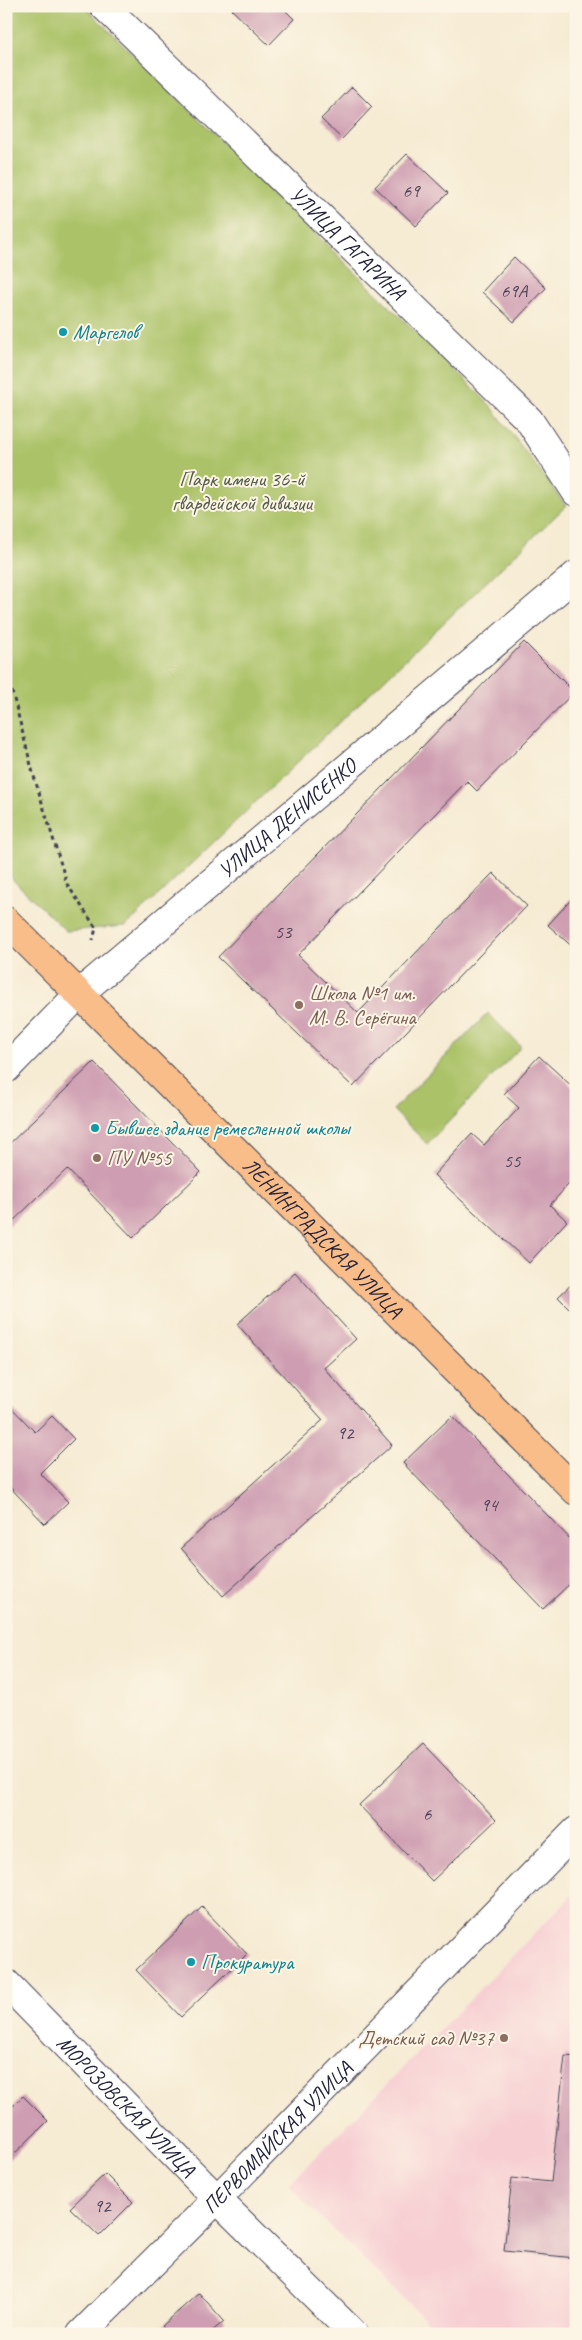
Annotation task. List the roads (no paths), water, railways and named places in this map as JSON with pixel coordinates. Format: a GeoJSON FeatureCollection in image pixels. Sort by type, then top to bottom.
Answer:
{"type":"FeatureCollection","features":[{"type":"Feature","properties":{"kind":"main road","name":"ЛЕНИНГРАДСКАЯ УЛИЦА"},"geometry":{"type":"LineString","coordinates":[[6,921],[576,1491]]}},
{"type":"Feature","properties":{"kind":"street","name":"УЛИЦА ГАГАРИНА"},"geometry":{"type":"LineString","coordinates":[[104,6],[529,420],[576,492]]}},
{"type":"Feature","properties":{"kind":"street","name":"УЛИЦА ДЕНИСЕНКО"},"geometry":{"type":"LineString","coordinates":[[6,1068],[80,993],[576,575]]}},
{"type":"Feature","properties":{"kind":"street","name":"ПЕРВОМАЙСКАЯ УЛИЦА"},"geometry":{"type":"LineString","coordinates":[[81,2334],[217,2199],[576,1831]]}},
{"type":"Feature","properties":{"kind":"street","name":"МОРОЗОВСКАЯ УЛИЦА"},"geometry":{"type":"LineString","coordinates":[[6,1983],[217,2199],[354,2334]]}},
{"type":"Feature","properties":{"kind":"place","name":"Маргелов"},"geometry":{"type":"Point","coordinates":[63,332]}},
{"type":"Feature","properties":{"kind":"place","name":"Школа №1 им. М. В. Серёгина"},"geometry":{"type":"Point","coordinates":[299,1005]}},
{"type":"Feature","properties":{"kind":"place","name":"Бывшее здание ремесленной школы"},"geometry":{"type":"Point","coordinates":[95,1128]}},
{"type":"Feature","properties":{"kind":"place","name":"ПУ №55"},"geometry":{"type":"Point","coordinates":[97,1158]}},
{"type":"Feature","properties":{"kind":"place","name":"Прокуратура"},"geometry":{"type":"Point","coordinates":[191,1962]}},
{"type":"Feature","properties":{"kind":"place","name":"Детский сад №37"},"geometry":{"type":"Point","coordinates":[504,2038]}},
{"type":"Feature","properties":{"kind":"park label","name":"Парк имени 36-й гвардейской дивизии"},"geometry":{"type":"Point","coordinates":[242,491]}}]}
